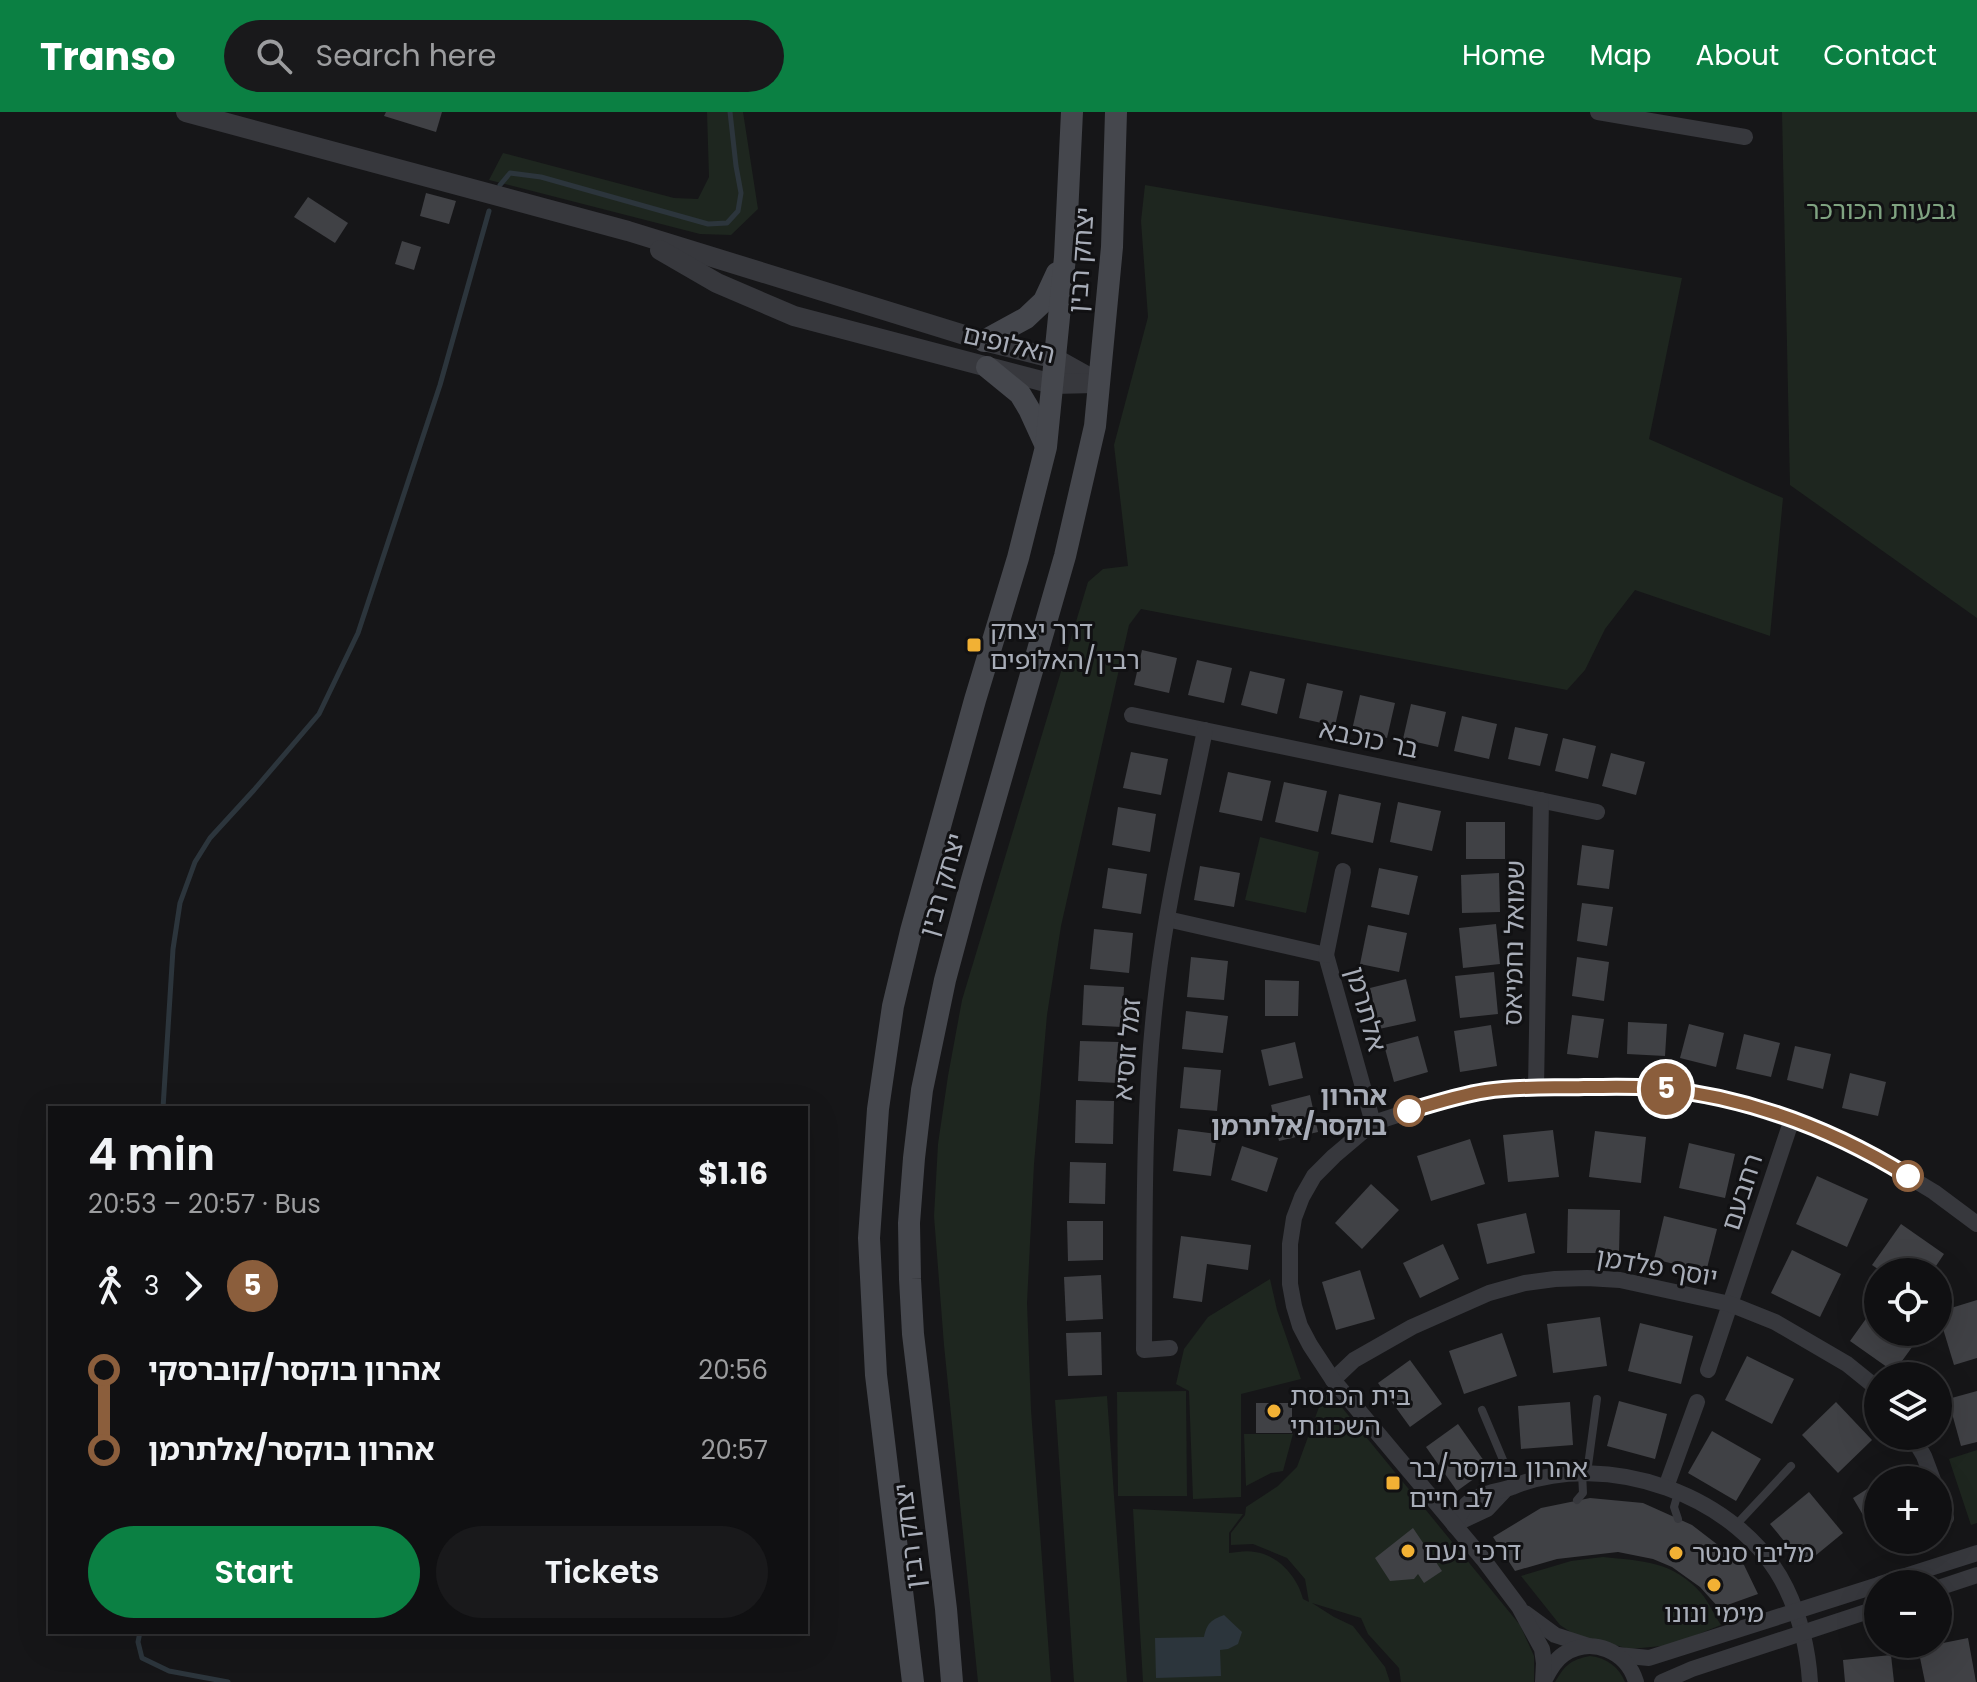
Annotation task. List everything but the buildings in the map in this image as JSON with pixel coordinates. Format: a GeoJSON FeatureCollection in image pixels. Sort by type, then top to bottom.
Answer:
{"type":"FeatureCollection","features":[{"type":"Feature","properties":{"kind":"main road","name":"יצחק רבין"},"geometry":{"type":"LineString","coordinates":[[913,1682],[876,1375],[869,1238],[878,1109],[893,1006],[911,931],[1018,558],[1046,447],[1065,257],[1072,112]]}},
{"type":"Feature","properties":{"kind":"main road","name":"יצחק רבין"},"geometry":{"type":"LineString","coordinates":[[952,1682],[913,1334],[909,1223],[914,1158],[922,1090],[945,980],[1065,556],[1095,426],[1112,247],[1116,112]]}},
{"type":"Feature","properties":{"kind":"main road"},"geometry":{"type":"LineString","coordinates":[[984,341],[1026,318],[1044,301],[1065,257]]}},
{"type":"Feature","properties":{"kind":"main road"},"geometry":{"type":"LineString","coordinates":[[987,367],[1020,394],[1046,447]]}},
{"type":"Feature","properties":{"kind":"street","name":"האלופים"},"geometry":{"type":"LineString","coordinates":[[186,112],[628,231],[984,341],[1056,359],[1099,383]]}},
{"type":"Feature","properties":{"kind":"street"},"geometry":{"type":"LineString","coordinates":[[1598,112],[1745,137]]}},
{"type":"Feature","properties":{"kind":"street","name":"האלופים"},"geometry":{"type":"LineString","coordinates":[[628,231],[717,283],[794,316],[1053,384],[1099,383]]}},
{"type":"Feature","properties":{"kind":"street","name":"בר כוכבא"},"geometry":{"type":"LineString","coordinates":[[1132,715],[1597,812]]}},
{"type":"Feature","properties":{"kind":"street","name":"זמל זוסיא"},"geometry":{"type":"LineString","coordinates":[[1170,1348],[1144,1350],[1146,1114],[1157,987],[1167,919],[1205,730]]}},
{"type":"Feature","properties":{"kind":"street","name":"שמואל נחמיאס"},"geometry":{"type":"LineString","coordinates":[[1536,1088],[1541,800]]}},
{"type":"Feature","properties":{"kind":"street","name":"אלתרמן"},"geometry":{"type":"LineString","coordinates":[[1343,871],[1326,955],[1373,1123]]}},
{"type":"Feature","properties":{"kind":"street","name":"אלתרמן"},"geometry":{"type":"LineString","coordinates":[[1167,919],[1326,955]]}},
{"type":"Feature","properties":{"kind":"street"},"geometry":{"type":"LineString","coordinates":[[1544,1682],[1542,1649],[1519,1607],[1333,1380],[1300,1326],[1290,1284],[1290,1244],[1294,1218],[1314,1176],[1373,1123],[1453,1097],[1490,1090],[1655,1088],[1726,1099],[1819,1129],[1881,1160],[1971,1219],[1977,1201]]}},
{"type":"Feature","properties":{"kind":"street","name":"רחבעם"},"geometry":{"type":"LineString","coordinates":[[1708,1370],[1792,1119]]}},
{"type":"Feature","properties":{"kind":"street","name":"יוסף פלדמן"},"geometry":{"type":"LineString","coordinates":[[1333,1380],[1354,1360],[1412,1327],[1489,1293],[1525,1283],[1587,1278],[1620,1280],[1730,1304],[1775,1322],[1847,1364],[1864,1378]]}},
{"type":"Feature","properties":{"kind":"street"},"geometry":{"type":"LineString","coordinates":[[1672,1490],[1697,1402]]}},
{"type":"Feature","properties":{"kind":"street"},"geometry":{"type":"LineString","coordinates":[[1454,1525],[1467,1504],[1490,1493],[1569,1472],[1632,1477],[1672,1490],[1714,1509],[1735,1526],[1774,1569],[1795,1611],[1809,1659],[1810,1682]]}},
{"type":"Feature","properties":{"kind":"street"},"geometry":{"type":"LineString","coordinates":[[1923,1570],[1977,1553]]}},
{"type":"Feature","properties":{"kind":"street"},"geometry":{"type":"LineString","coordinates":[[1952,1583],[1977,1575]]}},
{"type":"Feature","properties":{"kind":"street"},"geometry":{"type":"LineString","coordinates":[[1519,1607],[1555,1635],[1601,1647],[1618,1655],[1649,1658],[1864,1589]]}},
{"type":"Feature","properties":{"kind":"street"},"geometry":{"type":"LineString","coordinates":[[1662,1682],[1692,1669],[1864,1613]]}},
{"type":"Feature","properties":{"kind":"street"},"geometry":{"type":"LineString","coordinates":[[1544,1682],[1552,1665],[1563,1655],[1576,1648],[1590,1646]]}},
{"type":"Feature","properties":{"kind":"street"},"geometry":{"type":"LineString","coordinates":[[1618,1655],[1627,1664],[1636,1682]]}},
{"type":"Feature","properties":{"kind":"lane"},"geometry":{"type":"LineString","coordinates":[[1577,1500],[1583,1493],[1597,1399]]}},
{"type":"Feature","properties":{"kind":"lane"},"geometry":{"type":"LineString","coordinates":[[1482,1410],[1510,1488]]}},
{"type":"Feature","properties":{"kind":"lane"},"geometry":{"type":"LineString","coordinates":[[1735,1526],[1791,1466]]}},
{"type":"Feature","properties":{"kind":"lane"},"geometry":{"type":"LineString","coordinates":[[1672,1490],[1678,1519]]}},
{"type":"Feature","properties":{"kind":"green space"},"geometry":{"type":"Polygon","coordinates":[[[707,112],[743,112],[758,209],[731,235],[700,234],[489,180],[503,153],[674,198],[698,199],[709,177],[707,112]]]}},
{"type":"Feature","properties":{"kind":"green space","name":"גבעות הכורכר"},"geometry":{"type":"Polygon","coordinates":[[[1782,112],[1977,112],[1977,618],[1790,485],[1782,112]]]}},
{"type":"Feature","properties":{"kind":"green space"},"geometry":{"type":"Polygon","coordinates":[[[1145,185],[1682,278],[1649,439],[1783,498],[1770,636],[1635,590],[1605,629],[1585,670],[1567,690],[1141,609],[1129,625],[1061,926],[1047,1015],[1034,1164],[1027,1303],[1031,1410],[1051,1682],[978,1682],[934,1216],[938,1144],[962,1000],[1088,582],[1103,569],[1128,566],[1114,445],[1148,317],[1141,221],[1145,185]]]}},
{"type":"Feature","properties":{"kind":"green space"},"geometry":{"type":"Polygon","coordinates":[[[1260,837],[1319,852],[1306,913],[1245,900],[1260,837]]]}},
{"type":"Feature","properties":{"kind":"green space"},"geometry":{"type":"Polygon","coordinates":[[[1270,1279],[1277,1310],[1301,1379],[1241,1394],[1241,1497],[1193,1499],[1189,1391],[1176,1384],[1184,1349],[1208,1317],[1270,1279]]]}},
{"type":"Feature","properties":{"kind":"green space"},"geometry":{"type":"Polygon","coordinates":[[[1326,1388],[1520,1625],[1534,1656],[1534,1682],[1401,1682],[1399,1668],[1368,1634],[1361,1618],[1312,1603],[1353,1626],[1385,1667],[1390,1682],[1143,1682],[1133,1509],[1243,1514],[1229,1533],[1229,1553],[1252,1551],[1272,1558],[1292,1576],[1303,1599],[1309,1602],[1305,1579],[1287,1558],[1253,1544],[1231,1545],[1231,1533],[1245,1515],[1246,1507],[1278,1486],[1297,1467],[1326,1388]]]}},
{"type":"Feature","properties":{"kind":"green space"},"geometry":{"type":"Polygon","coordinates":[[[1186,1391],[1187,1496],[1118,1496],[1117,1392],[1186,1391]]]}},
{"type":"Feature","properties":{"kind":"green space"},"geometry":{"type":"Polygon","coordinates":[[[1107,1396],[1127,1682],[1074,1682],[1055,1400],[1107,1396]]]}},
{"type":"Feature","properties":{"kind":"green space"},"geometry":{"type":"Polygon","coordinates":[[[1244,1434],[1293,1434],[1283,1471],[1271,1473],[1246,1486],[1244,1434]]]}},
{"type":"Feature","properties":{"kind":"green space"},"geometry":{"type":"Polygon","coordinates":[[[1977,1450],[1977,1523],[1971,1525],[1949,1459],[1977,1450]]]}},
{"type":"Feature","properties":{"kind":"green space"},"geometry":{"type":"Polygon","coordinates":[[[1603,1557],[1656,1564],[1679,1574],[1707,1600],[1721,1625],[1672,1645],[1630,1649],[1575,1635],[1560,1625],[1521,1576],[1571,1561],[1603,1557]]]}},
{"type":"Feature","properties":{"kind":"green space"},"geometry":{"type":"Polygon","coordinates":[[[1590,1656],[1612,1664],[1625,1682],[1555,1682],[1569,1664],[1590,1656]]]}},
{"type":"Feature","properties":{"kind":"shaded area"},"geometry":{"type":"Polygon","coordinates":[[[1224,1615],[1242,1632],[1238,1644],[1220,1650],[1221,1676],[1156,1678],[1155,1638],[1204,1637],[1210,1623],[1224,1615]]]}},
{"type":"Feature","properties":{"kind":"waterway"},"geometry":{"type":"LineString","coordinates":[[500,185],[510,173],[541,177],[708,224],[727,223],[738,211],[741,193],[730,112]]}},
{"type":"Feature","properties":{"kind":"waterway"},"geometry":{"type":"LineString","coordinates":[[163,1106],[173,949],[180,903],[195,862],[210,838],[319,714],[358,633],[440,385],[489,211]]}},
{"type":"Feature","properties":{"kind":"waterway"},"geometry":{"type":"LineString","coordinates":[[140,1634],[142,1658],[169,1671],[228,1682]]}},
{"type":"Feature","properties":{"kind":"bus line","name":"5"},"geometry":{"type":"LineString","coordinates":[[1409,1111],[1453,1097],[1490,1090],[1655,1088],[1726,1099],[1792,1119],[1819,1129],[1908,1176]]}},
{"type":"Feature","properties":{"kind":"place","name":"דרך יצחק רבין/האלופים"},"geometry":{"type":"Point","coordinates":[974,645]}},
{"type":"Feature","properties":{"kind":"place","name":"אהרון בוקסר/אלתרמן"},"geometry":{"type":"Point","coordinates":[1409,1111]}},
{"type":"Feature","properties":{"kind":"place","name":"בית הכנסת השכונתי"},"geometry":{"type":"Point","coordinates":[1274,1411]}},
{"type":"Feature","properties":{"kind":"place","name":"אהרון בוקסר/בר לב חיים"},"geometry":{"type":"Point","coordinates":[1393,1483]}},
{"type":"Feature","properties":{"kind":"place","name":"דרכי נעם"},"geometry":{"type":"Point","coordinates":[1408,1551]}},
{"type":"Feature","properties":{"kind":"place","name":"מליבו סנטר"},"geometry":{"type":"Point","coordinates":[1676,1553]}},
{"type":"Feature","properties":{"kind":"place","name":"מימי ונונו"},"geometry":{"type":"Point","coordinates":[1714,1585]}}]}
